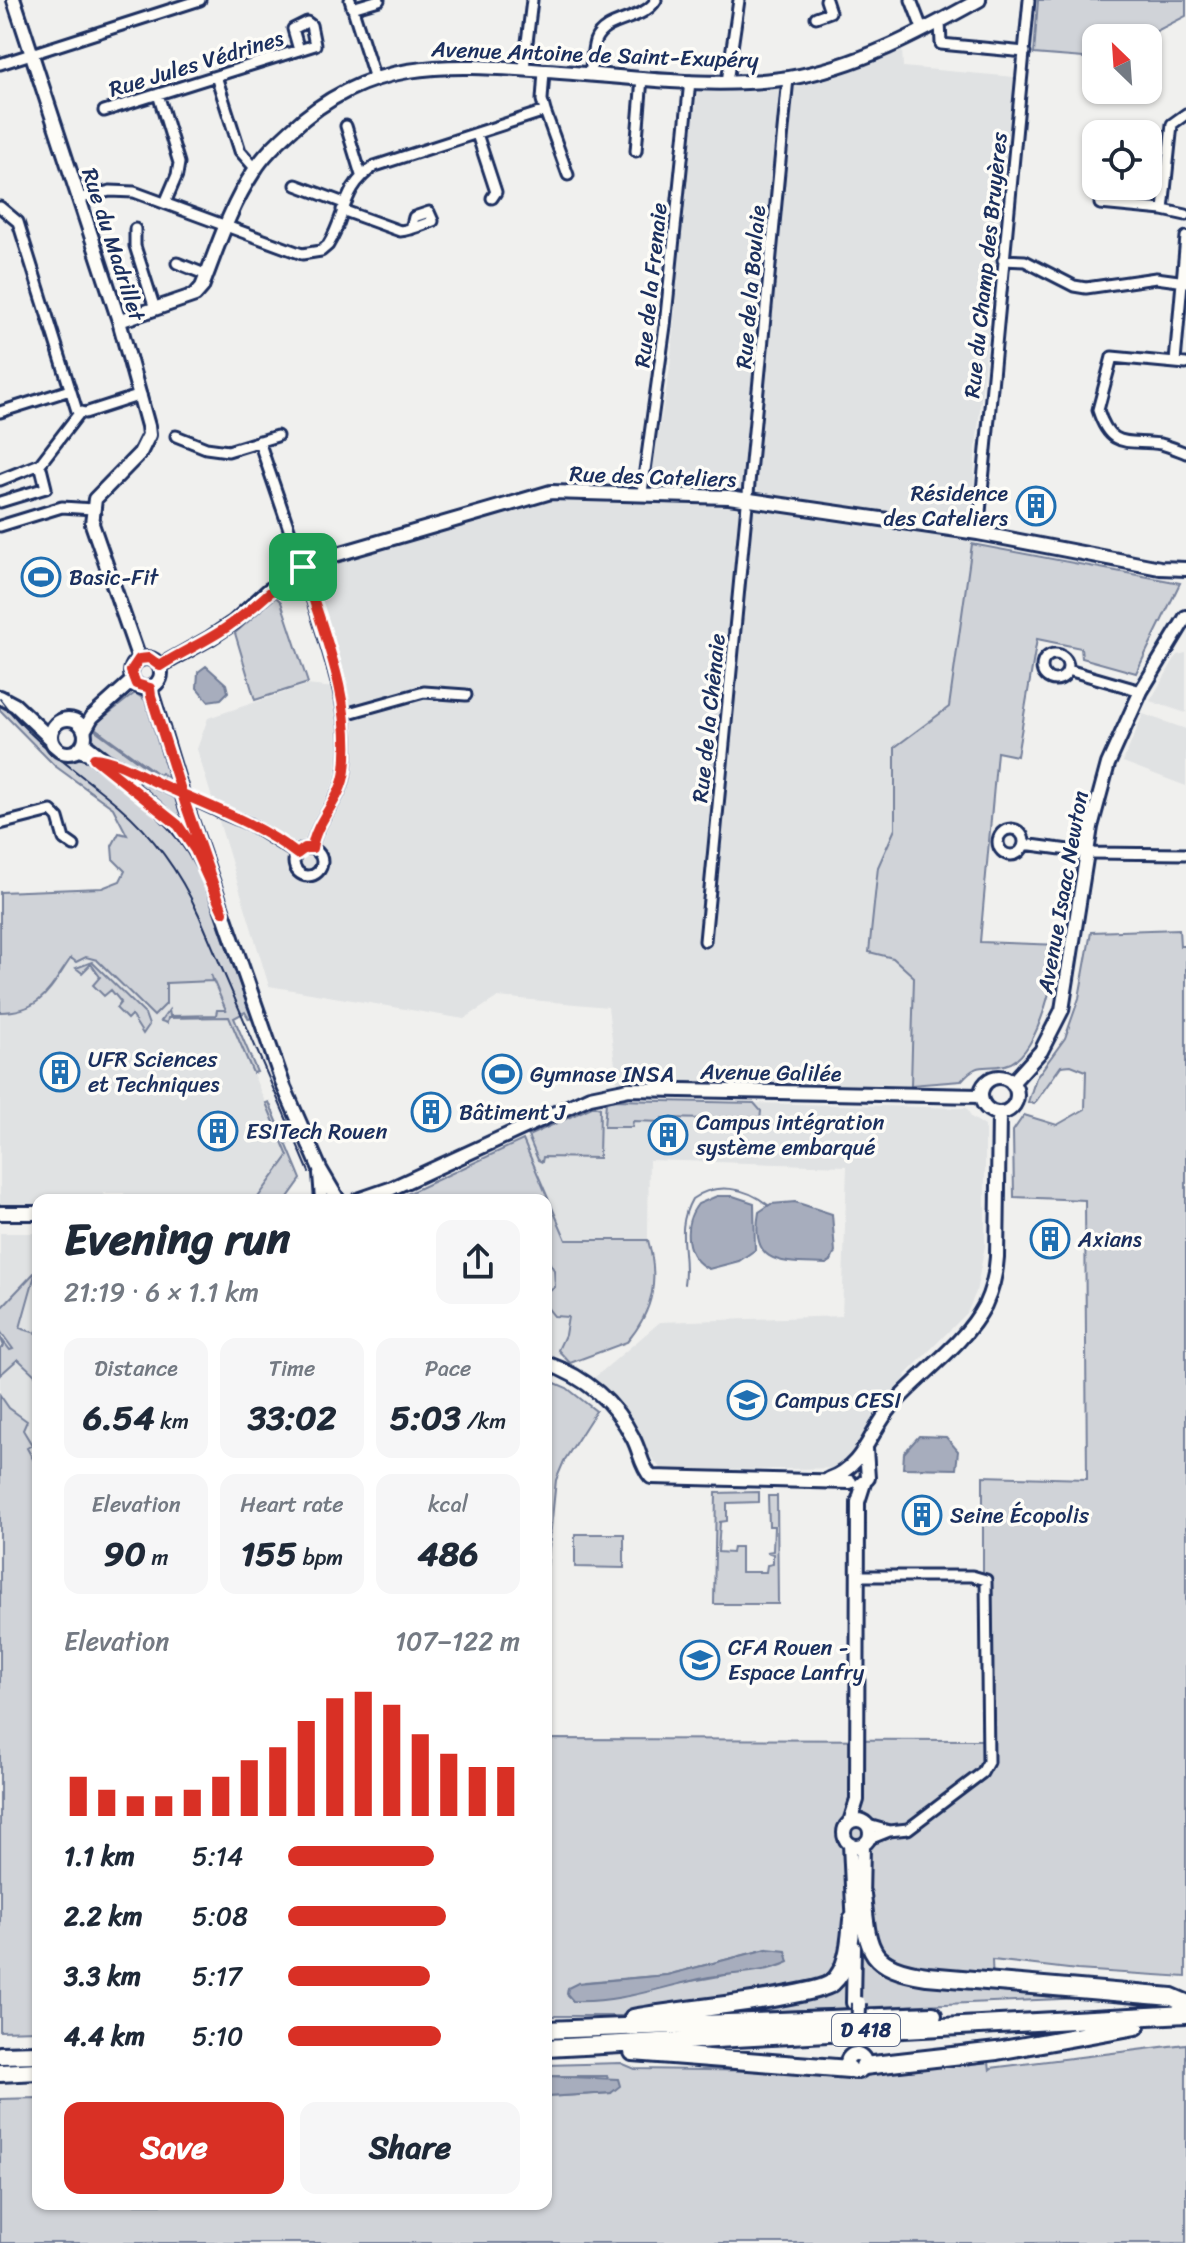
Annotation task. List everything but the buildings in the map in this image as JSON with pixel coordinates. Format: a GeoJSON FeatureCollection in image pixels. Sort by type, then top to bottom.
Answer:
{"type":"FeatureCollection","features":[{"type":"Feature","properties":{"kind":"highway"},"geometry":{"type":"LineString","coordinates":[[862,1895],[868,1940],[879,1959],[894,1970],[927,1976],[1172,1997],[1186,2003]]}},
{"type":"Feature","properties":{"kind":"highway"},"geometry":{"type":"LineString","coordinates":[[585,2028],[817,1989],[832,1982],[844,1966],[852,1920]]}},
{"type":"Feature","properties":{"kind":"highway","name":"D 418"},"geometry":{"type":"LineString","coordinates":[[552,2030],[1186,2003]]}},
{"type":"Feature","properties":{"kind":"highway"},"geometry":{"type":"LineString","coordinates":[[596,2046],[735,2061],[857,2062],[997,2051],[1186,2017]]}},
{"type":"Feature","properties":{"kind":"highway","name":"D 418"},"geometry":{"type":"LineString","coordinates":[[552,2048],[1186,2017]]}},
{"type":"Feature","properties":{"kind":"highway"},"geometry":{"type":"LineString","coordinates":[[0,2055],[32,2054]]}},
{"type":"Feature","properties":{"kind":"highway"},"geometry":{"type":"LineString","coordinates":[[0,2073],[32,2071]]}},
{"type":"Feature","properties":{"kind":"street","name":"Rue du Madrillet"},"geometry":{"type":"LineString","coordinates":[[14,0],[119,321],[141,395],[149,435],[140,453],[97,496],[95,507]]}},
{"type":"Feature","properties":{"kind":"street"},"geometry":{"type":"LineString","coordinates":[[0,64],[200,0]]}},
{"type":"Feature","properties":{"kind":"street"},"geometry":{"type":"LineString","coordinates":[[375,79],[351,4],[379,0]]}},
{"type":"Feature","properties":{"kind":"street"},"geometry":{"type":"LineString","coordinates":[[524,68],[532,0]]}},
{"type":"Feature","properties":{"kind":"street"},"geometry":{"type":"LineString","coordinates":[[590,73],[596,40],[603,30],[649,11],[656,0]]}},
{"type":"Feature","properties":{"kind":"street"},"geometry":{"type":"LineString","coordinates":[[727,82],[739,0]]}},
{"type":"Feature","properties":{"kind":"street"},"geometry":{"type":"LineString","coordinates":[[816,17],[830,12],[826,0]]}},
{"type":"Feature","properties":{"kind":"street"},"geometry":{"type":"LineString","coordinates":[[911,0],[923,31]]}},
{"type":"Feature","properties":{"kind":"street","name":"Avenue Antoine de Saint-Exupéry"},"geometry":{"type":"LineString","coordinates":[[119,321],[195,295],[202,287],[225,226],[255,168],[277,143],[310,114],[338,96],[375,79],[428,67],[463,65],[690,81],[788,78],[870,56],[979,0]]}},
{"type":"Feature","properties":{"kind":"street","name":"Rue du Champ des Bruyères"},"geometry":{"type":"LineString","coordinates":[[978,533],[1029,0]]}},
{"type":"Feature","properties":{"kind":"street"},"geometry":{"type":"LineString","coordinates":[[940,22],[941,44],[1025,52]]}},
{"type":"Feature","properties":{"kind":"street","name":"Rue Jules Védrines"},"geometry":{"type":"LineString","coordinates":[[104,111],[299,50]]}},
{"type":"Feature","properties":{"kind":"street"},"geometry":{"type":"LineString","coordinates":[[544,71],[542,100],[568,175]]}},
{"type":"Feature","properties":{"kind":"street"},"geometry":{"type":"LineString","coordinates":[[216,76],[240,151],[255,168]]}},
{"type":"Feature","properties":{"kind":"street"},"geometry":{"type":"LineString","coordinates":[[636,151],[642,78]]}},
{"type":"Feature","properties":{"kind":"street","name":"Rue de la Boulaie"},"geometry":{"type":"LineString","coordinates":[[748,499],[788,78]]}},
{"type":"Feature","properties":{"kind":"street","name":"Rue de la Frenaie"},"geometry":{"type":"LineString","coordinates":[[642,492],[665,326],[690,81]]}},
{"type":"Feature","properties":{"kind":"street"},"geometry":{"type":"LineString","coordinates":[[158,94],[179,163],[165,203]]}},
{"type":"Feature","properties":{"kind":"street"},"geometry":{"type":"LineString","coordinates":[[78,199],[110,191],[134,192],[310,254],[328,245],[343,206],[361,175],[375,166],[545,111]]}},
{"type":"Feature","properties":{"kind":"street"},"geometry":{"type":"LineString","coordinates":[[1163,210],[1172,124],[1186,114]]}},
{"type":"Feature","properties":{"kind":"street"},"geometry":{"type":"LineString","coordinates":[[346,126],[361,175]]}},
{"type":"Feature","properties":{"kind":"street"},"geometry":{"type":"LineString","coordinates":[[477,134],[496,192],[492,198]]}},
{"type":"Feature","properties":{"kind":"street"},"geometry":{"type":"LineString","coordinates":[[296,185],[400,231],[411,229]]}},
{"type":"Feature","properties":{"kind":"street"},"geometry":{"type":"LineString","coordinates":[[1107,200],[1105,205],[1186,215]]}},
{"type":"Feature","properties":{"kind":"street"},"geometry":{"type":"LineString","coordinates":[[0,207],[18,222],[70,390],[80,412]]}},
{"type":"Feature","properties":{"kind":"street"},"geometry":{"type":"LineString","coordinates":[[135,229],[135,246],[155,309]]}},
{"type":"Feature","properties":{"kind":"street"},"geometry":{"type":"LineString","coordinates":[[1175,362],[1186,237]]}},
{"type":"Feature","properties":{"kind":"street"},"geometry":{"type":"LineString","coordinates":[[1003,260],[1025,261],[1074,286],[1086,288],[1139,279],[1183,282]]}},
{"type":"Feature","properties":{"kind":"street"},"geometry":{"type":"LineString","coordinates":[[177,263],[207,275]]}},
{"type":"Feature","properties":{"kind":"street"},"geometry":{"type":"LineString","coordinates":[[1186,364],[1112,357],[1098,410],[1111,434],[1122,443],[1158,443],[1186,453]]}},
{"type":"Feature","properties":{"kind":"street"},"geometry":{"type":"LineString","coordinates":[[0,412],[70,390]]}},
{"type":"Feature","properties":{"kind":"street"},"geometry":{"type":"LineString","coordinates":[[80,412],[141,395]]}},
{"type":"Feature","properties":{"kind":"street"},"geometry":{"type":"LineString","coordinates":[[0,480],[40,464],[80,412]]}},
{"type":"Feature","properties":{"kind":"street"},"geometry":{"type":"LineString","coordinates":[[176,436],[206,448],[228,451],[277,436]]}},
{"type":"Feature","properties":{"kind":"street"},"geometry":{"type":"LineString","coordinates":[[259,441],[303,567],[345,714],[345,771],[340,790],[314,833],[312,848]]}},
{"type":"Feature","properties":{"kind":"street"},"geometry":{"type":"LineString","coordinates":[[0,502],[46,488],[40,464]]}},
{"type":"Feature","properties":{"kind":"street","name":"Rue des Cateliers"},"geometry":{"type":"LineString","coordinates":[[160,666],[222,630],[269,590],[326,556],[551,492],[642,492],[748,499],[978,533],[1066,552],[1184,570]]}},
{"type":"Feature","properties":{"kind":"street","name":"Rue de la Chênaie"},"geometry":{"type":"LineString","coordinates":[[705,941],[748,499]]}},
{"type":"Feature","properties":{"kind":"street"},"geometry":{"type":"LineString","coordinates":[[0,526],[62,507],[95,507],[92,524],[98,546],[139,659]]}},
{"type":"Feature","properties":{"kind":"street","name":"Avenue Isaac Newton"},"geometry":{"type":"LineString","coordinates":[[1012,1083],[1041,1051],[1062,1010],[1087,852],[1102,782],[1115,746],[1141,691],[1186,617]]}},
{"type":"Feature","properties":{"kind":"street"},"geometry":{"type":"LineString","coordinates":[[139,659],[149,658],[160,666],[161,677],[150,688]]}},
{"type":"Feature","properties":{"kind":"street"},"geometry":{"type":"LineString","coordinates":[[139,659],[131,671],[133,680],[140,687],[150,688]]}},
{"type":"Feature","properties":{"kind":"street"},"geometry":{"type":"LineString","coordinates":[[1068,670],[1141,691]]}},
{"type":"Feature","properties":{"kind":"street"},"geometry":{"type":"LineString","coordinates":[[53,732],[55,747],[63,753],[81,737],[92,717],[133,680]]}},
{"type":"Feature","properties":{"kind":"street"},"geometry":{"type":"LineString","coordinates":[[150,688],[284,1087],[329,1194]]}},
{"type":"Feature","properties":{"kind":"street"},"geometry":{"type":"LineString","coordinates":[[345,714],[424,692],[466,695]]}},
{"type":"Feature","properties":{"kind":"street"},"geometry":{"type":"LineString","coordinates":[[0,697],[11,701],[40,726],[53,732]]}},
{"type":"Feature","properties":{"kind":"street"},"geometry":{"type":"LineString","coordinates":[[53,732],[68,719],[94,758],[178,825],[195,850],[223,912]]}},
{"type":"Feature","properties":{"kind":"street"},"geometry":{"type":"LineString","coordinates":[[81,737],[106,759],[249,824],[297,854]]}},
{"type":"Feature","properties":{"kind":"street"},"geometry":{"type":"LineString","coordinates":[[94,758],[106,759]]}},
{"type":"Feature","properties":{"kind":"street"},"geometry":{"type":"LineString","coordinates":[[0,824],[51,811],[58,818],[64,839],[74,846]]}},
{"type":"Feature","properties":{"kind":"street"},"geometry":{"type":"LineString","coordinates":[[1024,844],[1087,852],[1186,854]]}},
{"type":"Feature","properties":{"kind":"street"},"geometry":{"type":"LineString","coordinates":[[305,848],[312,848],[323,859],[322,868],[316,875],[307,877],[299,874],[294,862],[297,854],[305,848]]}},
{"type":"Feature","properties":{"kind":"street"},"geometry":{"type":"LineString","coordinates":[[1001,1077],[1012,1083],[1017,1092],[1016,1102],[1009,1110],[999,1114],[988,1110],[980,1096],[989,1079],[1001,1077]]}},
{"type":"Feature","properties":{"kind":"street","name":"Avenue Galilée"},"geometry":{"type":"LineString","coordinates":[[375,1194],[590,1097],[619,1090],[980,1096]]}},
{"type":"Feature","properties":{"kind":"street"},"geometry":{"type":"LineString","coordinates":[[861,1843],[844,1832],[857,1800],[856,1475],[875,1430],[892,1406],[962,1336],[985,1304],[996,1273],[999,1114]]}},
{"type":"Feature","properties":{"kind":"street","name":"Avenue Galilée"},"geometry":{"type":"LineString","coordinates":[[383,1194],[390,1189]]}},
{"type":"Feature","properties":{"kind":"street"},"geometry":{"type":"LineString","coordinates":[[0,1213],[32,1213]]}},
{"type":"Feature","properties":{"kind":"street"},"geometry":{"type":"LineString","coordinates":[[552,1365],[577,1375],[614,1406],[651,1477],[829,1479],[856,1475]]}},
{"type":"Feature","properties":{"kind":"street"},"geometry":{"type":"LineString","coordinates":[[858,1576],[972,1576],[986,1580],[988,1762],[982,1773],[908,1829],[889,1831],[861,1843]]}},
{"type":"Feature","properties":{"kind":"street"},"geometry":{"type":"LineString","coordinates":[[857,1800],[867,1824],[861,1843],[852,1920],[857,2062]]}},
{"type":"Feature","properties":{"kind":"street"},"geometry":{"type":"LineString","coordinates":[[850,1822],[858,1819],[889,1831]]}},
{"type":"Feature","properties":{"kind":"street"},"geometry":{"type":"LineString","coordinates":[[856,2003],[862,1895],[861,1843]]}},
{"type":"Feature","properties":{"kind":"shaded area"},"geometry":{"type":"Polygon","coordinates":[[[1038,0],[1186,0],[1186,16],[1162,28],[1162,24],[1082,24],[1082,58],[1034,54],[1038,0]]]}},
{"type":"Feature","properties":{"kind":"shaded area"},"geometry":{"type":"Polygon","coordinates":[[[902,49],[903,67],[1015,77],[975,457],[972,544],[949,707],[895,747],[895,829],[878,867],[869,952],[893,958],[914,977],[911,1085],[617,1081],[608,1007],[498,997],[464,1019],[269,986],[197,749],[208,718],[307,685],[335,688],[348,683],[319,592],[327,566],[555,497],[646,501],[670,368],[685,191],[698,88],[773,86],[852,70],[902,49]]]}},
{"type":"Feature","properties":{"kind":"shaded area"},"geometry":{"type":"Polygon","coordinates":[[[972,544],[1180,583],[1136,673],[1082,658],[1081,648],[1037,639],[1017,756],[997,752],[980,942],[1060,945],[1049,994],[1036,1032],[1017,1059],[1005,1065],[977,1068],[961,1081],[911,1085],[914,977],[893,958],[869,952],[878,867],[895,829],[895,747],[949,707],[972,544]]]}},
{"type":"Feature","properties":{"kind":"shaded area"},"geometry":{"type":"Polygon","coordinates":[[[276,597],[281,602],[308,683],[255,700],[235,633],[276,597]]]}},
{"type":"Feature","properties":{"kind":"shaded area"},"geometry":{"type":"Polygon","coordinates":[[[1186,653],[1186,713],[1150,701],[1177,655],[1186,653]]]}},
{"type":"Feature","properties":{"kind":"shaded area"},"geometry":{"type":"Polygon","coordinates":[[[135,693],[145,700],[173,781],[161,773],[159,775],[95,728],[94,725],[135,693]]]}},
{"type":"Feature","properties":{"kind":"shaded area"},"geometry":{"type":"Polygon","coordinates":[[[0,701],[47,741],[55,753],[66,758],[80,756],[91,759],[169,820],[194,856],[252,1018],[249,1019],[245,1012],[234,1018],[257,1072],[253,1073],[229,1017],[168,1018],[167,1023],[161,1021],[169,1010],[170,1016],[216,1015],[217,1010],[226,1010],[211,975],[212,981],[166,983],[166,1004],[154,1016],[97,960],[86,957],[76,962],[71,958],[35,1003],[26,1008],[0,1012],[0,892],[102,888],[120,881],[125,871],[113,859],[112,846],[119,833],[127,835],[113,808],[55,766],[0,710],[0,701]]]}},
{"type":"Feature","properties":{"kind":"shaded area"},"geometry":{"type":"Polygon","coordinates":[[[1143,714],[1186,729],[1186,786],[1123,762],[1143,714]]]}},
{"type":"Feature","properties":{"kind":"shaded area"},"geometry":{"type":"Polygon","coordinates":[[[91,727],[158,778],[94,748],[90,741],[91,727]]]}},
{"type":"Feature","properties":{"kind":"shaded area"},"geometry":{"type":"Polygon","coordinates":[[[114,767],[179,800],[192,839],[174,817],[114,767]]]}},
{"type":"Feature","properties":{"kind":"shaded area"},"geometry":{"type":"Polygon","coordinates":[[[0,903],[209,970],[288,1156],[260,1194],[32,1194],[32,1205],[0,1206],[0,903]]]}},
{"type":"Feature","properties":{"kind":"shaded area"},"geometry":{"type":"Polygon","coordinates":[[[1179,929],[1180,946],[1186,946],[1186,1977],[1077,1970],[992,1960],[993,1984],[1085,1998],[666,2016],[552,2016],[552,1739],[983,1740],[983,1476],[1087,1479],[1085,1200],[1014,1197],[1013,1131],[1024,1115],[1057,1125],[1085,1109],[1086,1071],[1071,1065],[1061,1066],[1034,1104],[1028,1102],[1036,1078],[1065,1038],[1079,998],[1091,932],[1179,929]],[[767,1949],[667,1975],[585,1982],[568,1996],[573,2001],[586,2001],[774,1967],[767,1949]]]}},
{"type":"Feature","properties":{"kind":"shaded area"},"geometry":{"type":"Polygon","coordinates":[[[92,962],[145,1014],[149,1025],[143,1034],[131,1015],[127,1019],[116,1008],[121,1002],[111,990],[104,996],[93,985],[100,977],[91,964],[82,973],[76,968],[92,962]]]}},
{"type":"Feature","properties":{"kind":"shaded area"},"geometry":{"type":"Polygon","coordinates":[[[627,1100],[967,1108],[971,1117],[985,1126],[985,1246],[976,1292],[967,1313],[905,1375],[872,1417],[848,1468],[663,1471],[588,1383],[660,1322],[842,1316],[847,1166],[649,1160],[647,1307],[605,1339],[557,1356],[552,1355],[552,1194],[412,1194],[595,1106],[627,1100]]]}},
{"type":"Feature","properties":{"kind":"shaded area"},"geometry":{"type":"Polygon","coordinates":[[[269,1102],[301,1179],[290,1194],[260,1194],[288,1156],[266,1103],[269,1102]]]}},
{"type":"Feature","properties":{"kind":"shaded area"},"geometry":{"type":"Polygon","coordinates":[[[606,1102],[754,1103],[761,1111],[760,1120],[662,1118],[662,1122],[633,1121],[632,1127],[604,1127],[606,1102]]]}},
{"type":"Feature","properties":{"kind":"shaded area"},"geometry":{"type":"Polygon","coordinates":[[[594,1106],[600,1108],[599,1158],[543,1157],[542,1162],[538,1160],[528,1136],[594,1106]]]}},
{"type":"Feature","properties":{"kind":"shaded area"},"geometry":{"type":"Polygon","coordinates":[[[523,1140],[546,1194],[407,1194],[523,1140]]]}},
{"type":"Feature","properties":{"kind":"shaded area"},"geometry":{"type":"Polygon","coordinates":[[[552,1207],[566,1240],[648,1240],[653,1268],[652,1294],[643,1318],[627,1342],[570,1363],[558,1350],[568,1317],[552,1314],[552,1207]]]}},
{"type":"Feature","properties":{"kind":"shaded area"},"geometry":{"type":"Polygon","coordinates":[[[0,1233],[32,1233],[32,1518],[0,1402],[0,1233]]]}},
{"type":"Feature","properties":{"kind":"shaded area"},"geometry":{"type":"Polygon","coordinates":[[[32,1275],[20,1328],[32,1332],[32,1372],[18,1359],[0,1375],[0,1349],[4,1346],[0,1337],[10,1350],[13,1349],[0,1331],[0,1309],[32,1275]]]}},
{"type":"Feature","properties":{"kind":"shaded area"},"geometry":{"type":"Polygon","coordinates":[[[552,1382],[567,1388],[596,1411],[564,1461],[556,1480],[552,1519],[552,1382]]]}},
{"type":"Feature","properties":{"kind":"shaded area"},"geometry":{"type":"Polygon","coordinates":[[[0,1395],[9,1408],[27,1421],[23,1430],[32,1445],[27,1448],[32,1457],[32,2030],[0,2031],[0,1395]]]}},
{"type":"Feature","properties":{"kind":"shaded area"},"geometry":{"type":"Polygon","coordinates":[[[759,1492],[759,1502],[727,1503],[727,1521],[720,1522],[718,1552],[732,1553],[733,1547],[741,1547],[741,1572],[766,1572],[767,1565],[773,1564],[773,1554],[767,1552],[773,1551],[774,1526],[769,1526],[768,1496],[777,1496],[778,1604],[714,1604],[716,1493],[759,1492]]]}},
{"type":"Feature","properties":{"kind":"shaded area"},"geometry":{"type":"Polygon","coordinates":[[[575,1534],[624,1534],[624,1568],[575,1567],[575,1534]]]}},
{"type":"Feature","properties":{"kind":"shaded area"},"geometry":{"type":"Polygon","coordinates":[[[1186,2044],[1186,2243],[0,2243],[0,2099],[32,2098],[32,2210],[552,2210],[552,2097],[611,2093],[607,2076],[552,2076],[552,2065],[621,2063],[635,2069],[845,2072],[853,2076],[877,2068],[989,2061],[990,2071],[991,2068],[1186,2044]]]}},
{"type":"Feature","properties":{"kind":"water"},"geometry":{"type":"Polygon","coordinates":[[[206,666],[226,684],[228,692],[221,699],[208,701],[197,688],[198,672],[206,666]]]}},
{"type":"Feature","properties":{"kind":"water"},"geometry":{"type":"Polygon","coordinates":[[[717,1196],[733,1196],[754,1203],[755,1250],[739,1261],[709,1269],[694,1257],[688,1230],[698,1204],[717,1196]]]}},
{"type":"Feature","properties":{"kind":"water"},"geometry":{"type":"Polygon","coordinates":[[[795,1202],[832,1214],[835,1252],[826,1264],[773,1258],[764,1252],[759,1243],[759,1212],[771,1204],[795,1202]]]}},
{"type":"Feature","properties":{"kind":"water"},"geometry":{"type":"Polygon","coordinates":[[[919,1436],[946,1437],[958,1451],[956,1469],[903,1468],[904,1453],[919,1436]]]}},
{"type":"Feature","properties":{"kind":"water"},"geometry":{"type":"Polygon","coordinates":[[[767,1949],[786,1951],[789,1962],[760,1971],[709,1977],[608,1999],[573,2001],[567,1994],[568,1988],[578,1983],[667,1975],[767,1949]]]}},
{"type":"Feature","properties":{"kind":"water"},"geometry":{"type":"Polygon","coordinates":[[[552,2076],[618,2079],[620,2086],[611,2093],[552,2097],[552,2076]]]}},
{"type":"Feature","properties":{"kind":"waterway"},"geometry":{"type":"LineString","coordinates":[[684,1284],[684,1221],[692,1199],[710,1190],[730,1189],[750,1194],[768,1205]]}},
{"type":"Feature","properties":{"kind":"tram line"},"geometry":{"type":"LineString","coordinates":[[0,699],[41,743],[132,818],[175,870],[199,915],[309,1172]]}},
{"type":"Feature","properties":{"kind":"place","name":"Résidence des Cateliers"},"geometry":{"type":"Point","coordinates":[1036,506]}},
{"type":"Feature","properties":{"kind":"place","name":"Basic-Fit"},"geometry":{"type":"Point","coordinates":[41,577]}},
{"type":"Feature","properties":{"kind":"place","name":"UFR Sciences et Techniques"},"geometry":{"type":"Point","coordinates":[60,1072]}},
{"type":"Feature","properties":{"kind":"place","name":"Gymnase INSA"},"geometry":{"type":"Point","coordinates":[502,1074]}},
{"type":"Feature","properties":{"kind":"place","name":"Bâtiment J"},"geometry":{"type":"Point","coordinates":[431,1112]}},
{"type":"Feature","properties":{"kind":"place","name":"ESITech Rouen"},"geometry":{"type":"Point","coordinates":[218,1131]}},
{"type":"Feature","properties":{"kind":"place","name":"Campus intégration système embarqué"},"geometry":{"type":"Point","coordinates":[668,1135]}},
{"type":"Feature","properties":{"kind":"place","name":"Axians"},"geometry":{"type":"Point","coordinates":[1050,1239]}},
{"type":"Feature","properties":{"kind":"place","name":"Campus CESI"},"geometry":{"type":"Point","coordinates":[747,1400]}},
{"type":"Feature","properties":{"kind":"place","name":"Seine Écopolis"},"geometry":{"type":"Point","coordinates":[922,1515]}},
{"type":"Feature","properties":{"kind":"place","name":"CFA Rouen - Espace Lanfry"},"geometry":{"type":"Point","coordinates":[700,1660]}},
{"type":"Feature","properties":{"kind":"route"},"geometry":{"type":"LineString","coordinates":[[303,567],[210,638],[160,666],[149,658],[139,659],[132,666],[131,676],[136,684],[150,688],[151,696],[180,786],[185,803],[223,912],[195,850],[178,825],[94,758],[106,759],[126,769],[162,785],[218,811],[249,824],[297,854],[305,848],[312,848],[314,833],[340,790],[345,771],[345,709],[303,567]]}}]}
